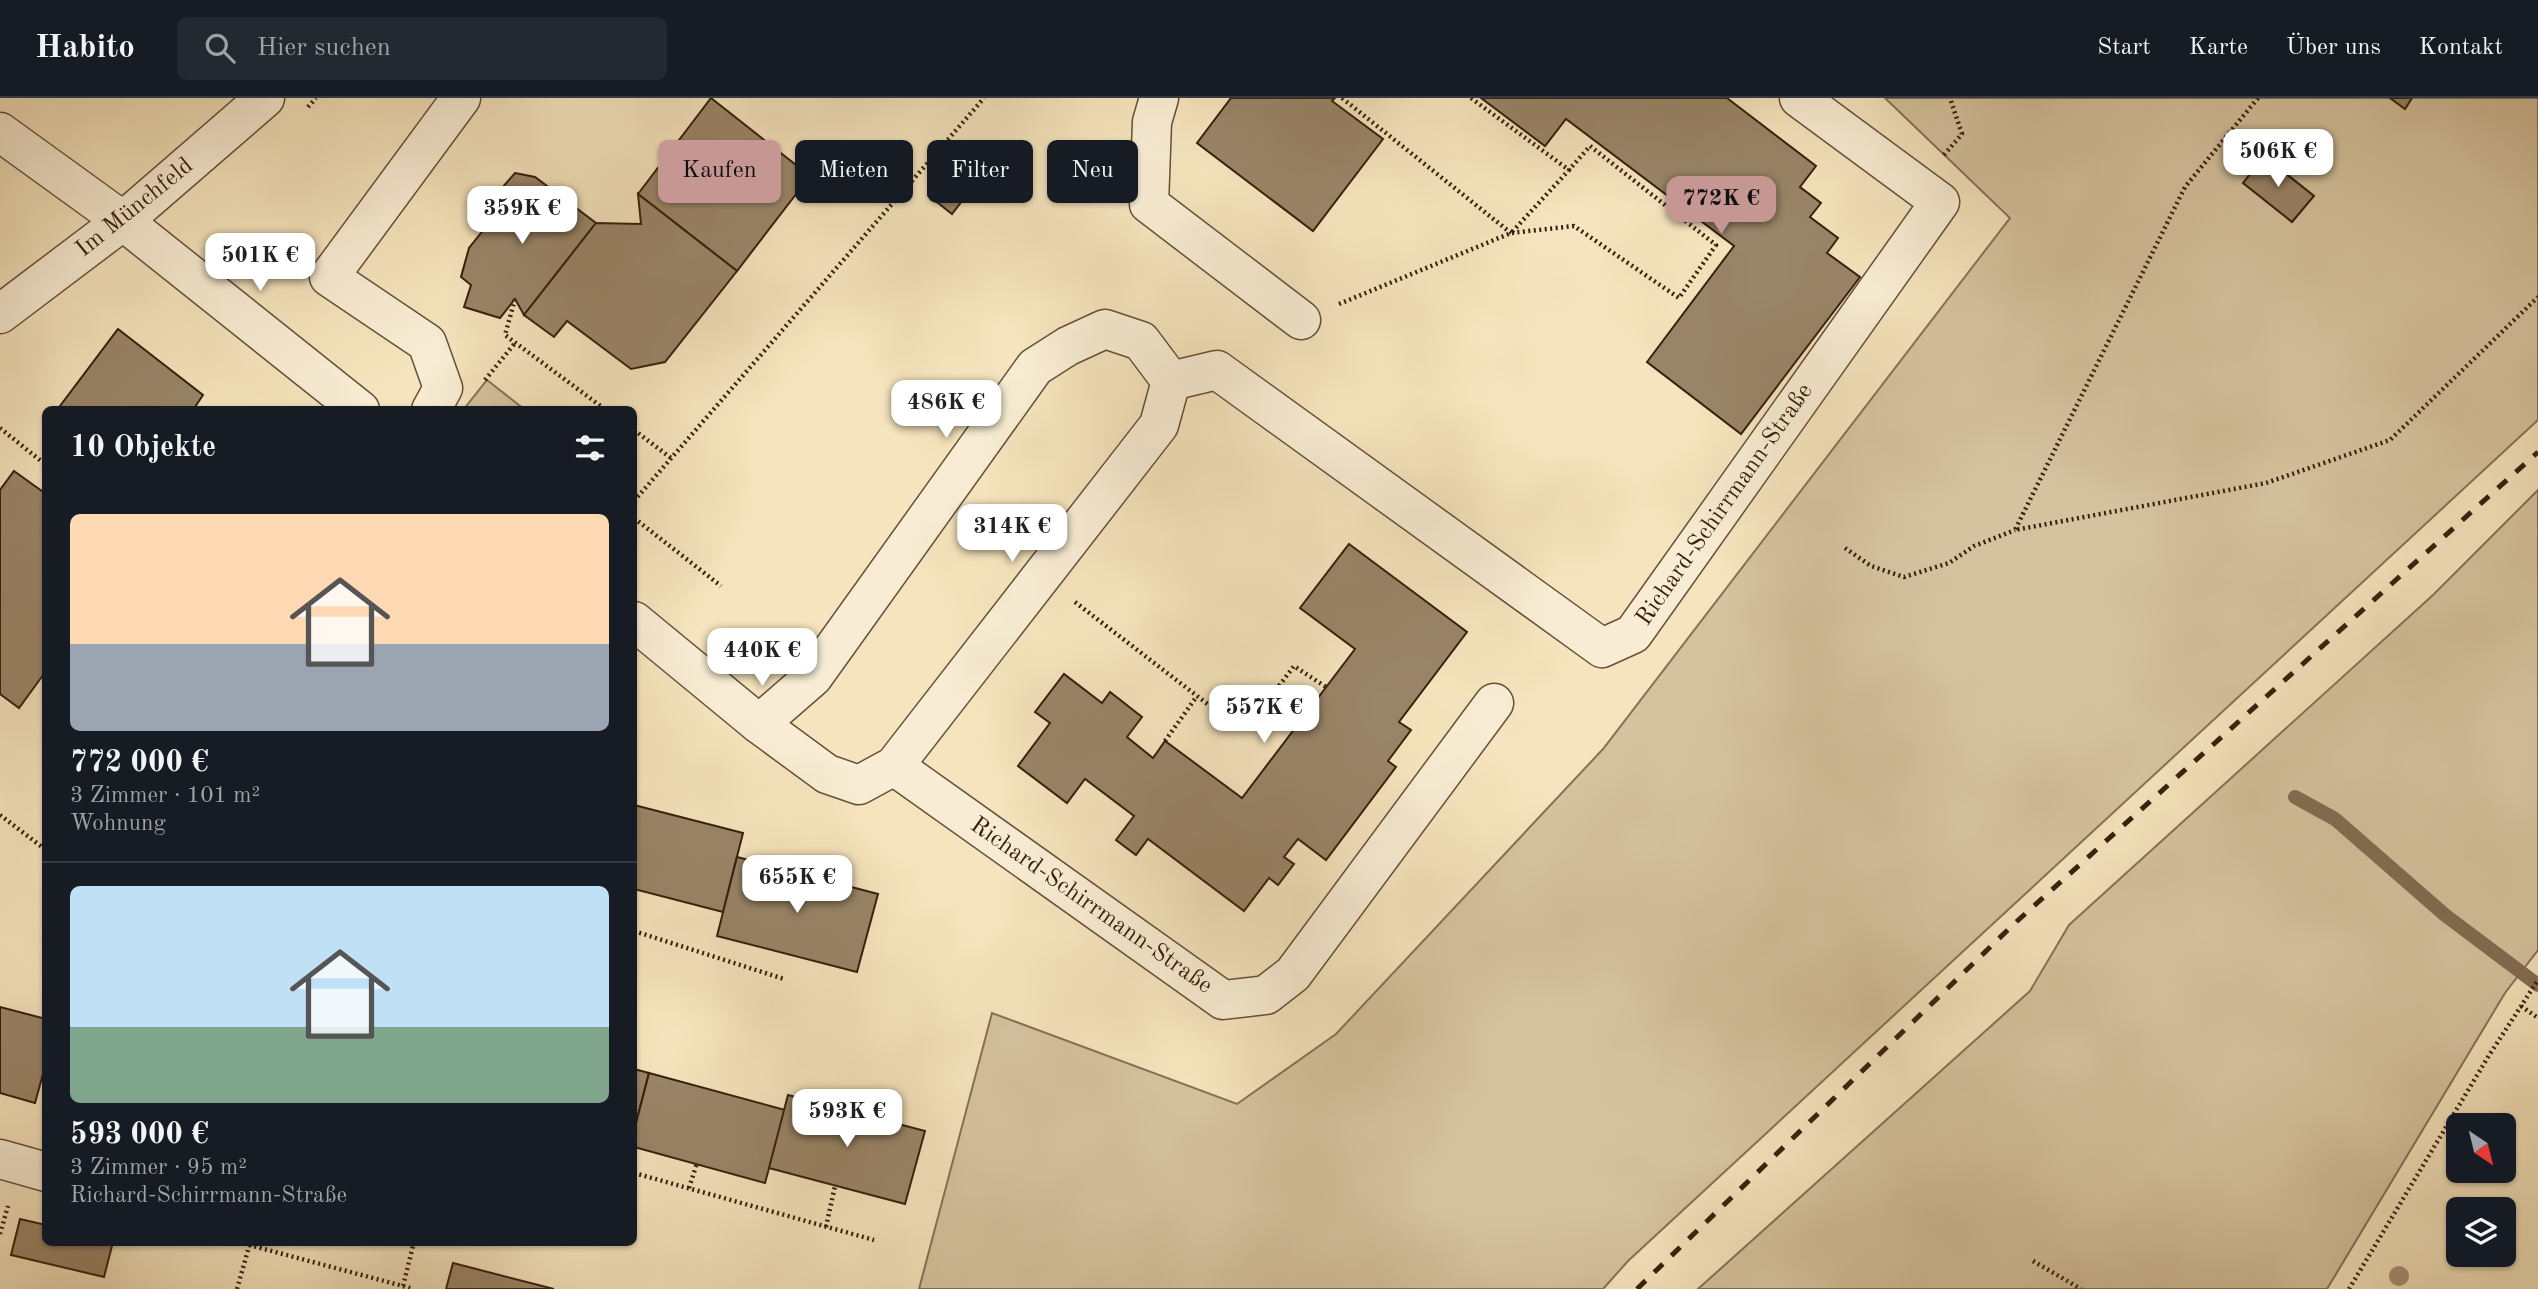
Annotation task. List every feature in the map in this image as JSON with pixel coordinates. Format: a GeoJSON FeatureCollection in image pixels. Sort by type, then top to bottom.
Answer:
{"type":"FeatureCollection","features":[{"type":"Feature","properties":{"kind":"street","name":"Im Münchfeld"},"geometry":{"type":"LineString","coordinates":[[0,314],[122,221],[265,98]]}},
{"type":"Feature","properties":{"kind":"street"},"geometry":{"type":"LineString","coordinates":[[433,406],[443,388],[427,343],[329,277],[461,98]]}},
{"type":"Feature","properties":{"kind":"street"},"geometry":{"type":"LineString","coordinates":[[1159,98],[1152,122],[1149,204],[1301,320]]}},
{"type":"Feature","properties":{"kind":"street","name":"Richard-Schirrmann-Straße"},"geometry":{"type":"LineString","coordinates":[[1171,381],[1217,370],[1602,648],[1633,634],[1940,202],[1799,99]]}},
{"type":"Feature","properties":{"kind":"street"},"geometry":{"type":"LineString","coordinates":[[0,132],[122,221],[355,406]]}},
{"type":"Feature","properties":{"kind":"street"},"geometry":{"type":"LineString","coordinates":[[637,623],[759,724],[827,774],[859,785],[894,766],[1158,425],[1171,381],[1141,341],[1105,329],[1068,346],[1035,367],[813,677],[759,724]]}},
{"type":"Feature","properties":{"kind":"street","name":"Richard-Schirrmann-Straße"},"geometry":{"type":"LineString","coordinates":[[894,766],[1223,1000],[1266,995],[1293,974],[1494,703]]}},
{"type":"Feature","properties":{"kind":"street"},"geometry":{"type":"LineString","coordinates":[[0,1159],[42,1171]]}},
{"type":"Feature","properties":{"kind":"path"},"geometry":{"type":"LineString","coordinates":[[637,498],[984,98]]}},
{"type":"Feature","properties":{"kind":"path"},"geometry":{"type":"LineString","coordinates":[[1342,98],[1511,233]]}},
{"type":"Feature","properties":{"kind":"path"},"geometry":{"type":"LineString","coordinates":[[1471,98],[1569,170]]}},
{"type":"Feature","properties":{"kind":"path"},"geometry":{"type":"LineString","coordinates":[[1941,158],[1962,134],[1950,98]]}},
{"type":"Feature","properties":{"kind":"path"},"geometry":{"type":"LineString","coordinates":[[2015,530],[2185,187],[2258,98]]}},
{"type":"Feature","properties":{"kind":"path"},"geometry":{"type":"LineString","coordinates":[[1301,320],[1511,233],[1574,226],[1679,298],[1716,245],[1590,146],[1511,233]]}},
{"type":"Feature","properties":{"kind":"path"},"geometry":{"type":"LineString","coordinates":[[1845,548],[1871,566],[1904,578],[1949,563],[1974,546],[2015,530],[2266,482],[2390,440],[2538,297]]}},
{"type":"Feature","properties":{"kind":"path"},"geometry":{"type":"LineString","coordinates":[[515,299],[505,335],[601,406]]}},
{"type":"Feature","properties":{"kind":"path"},"geometry":{"type":"LineString","coordinates":[[0,428],[42,462]]}},
{"type":"Feature","properties":{"kind":"path"},"geometry":{"type":"LineString","coordinates":[[637,432],[671,458]]}},
{"type":"Feature","properties":{"kind":"path"},"geometry":{"type":"LineString","coordinates":[[637,520],[721,586]]}},
{"type":"Feature","properties":{"kind":"path"},"geometry":{"type":"LineString","coordinates":[[1041,576],[1227,719],[1244,720],[1264,706],[1294,666],[1326,687]]}},
{"type":"Feature","properties":{"kind":"path"},"geometry":{"type":"LineString","coordinates":[[1166,741],[1197,696]]}},
{"type":"Feature","properties":{"kind":"path"},"geometry":{"type":"LineString","coordinates":[[0,815],[42,847]]}},
{"type":"Feature","properties":{"kind":"path"},"geometry":{"type":"LineString","coordinates":[[637,932],[784,979]]}},
{"type":"Feature","properties":{"kind":"path"},"geometry":{"type":"LineString","coordinates":[[2349,1289],[2538,981]]}},
{"type":"Feature","properties":{"kind":"path"},"geometry":{"type":"LineString","coordinates":[[2521,1006],[2538,1018]]}},
{"type":"Feature","properties":{"kind":"path"},"geometry":{"type":"LineString","coordinates":[[689,1188],[696,1163]]}},
{"type":"Feature","properties":{"kind":"path"},"geometry":{"type":"LineString","coordinates":[[637,1174],[874,1240]]}},
{"type":"Feature","properties":{"kind":"path"},"geometry":{"type":"LineString","coordinates":[[826,1227],[835,1186]]}},
{"type":"Feature","properties":{"kind":"path"},"geometry":{"type":"LineString","coordinates":[[237,1289],[248,1246]]}},
{"type":"Feature","properties":{"kind":"path"},"geometry":{"type":"LineString","coordinates":[[256,1246],[413,1289]]}},
{"type":"Feature","properties":{"kind":"path"},"geometry":{"type":"LineString","coordinates":[[403,1286],[413,1246]]}},
{"type":"Feature","properties":{"kind":"path"},"geometry":{"type":"LineString","coordinates":[[2033,1261],[2081,1289]]}},
{"type":"Feature","properties":{"kind":"shaded area"},"geometry":{"type":"Polygon","coordinates":[[[1885,98],[2538,98],[2538,420],[1628,1261],[1603,1289],[919,1289],[992,1013],[1237,1104],[1336,1034],[1603,749],[2010,218],[1885,98]]]}},
{"type":"Feature","properties":{"kind":"shaded area"},"geometry":{"type":"Polygon","coordinates":[[[487,380],[520,406],[466,406],[487,380]]]}},
{"type":"Feature","properties":{"kind":"shaded area"},"geometry":{"type":"Polygon","coordinates":[[[2538,490],[2538,950],[2505,993],[2327,1289],[1698,1289],[2030,991],[2069,925],[2433,595],[2538,490]]]}},
{"type":"Feature","properties":{"kind":"building"},"geometry":{"type":"Polygon","coordinates":[[[711,98],[764,140],[679,140],[711,98]]]}},
{"type":"Feature","properties":{"kind":"building"},"geometry":{"type":"Polygon","coordinates":[[[1231,98],[1335,98],[1332,101],[1383,139],[1313,231],[1197,143],[1231,98]]]}},
{"type":"Feature","properties":{"kind":"building"},"geometry":{"type":"Polygon","coordinates":[[[1481,98],[1727,98],[1816,166],[1800,187],[1821,203],[1810,217],[1838,238],[1827,253],[1860,277],[1741,434],[1647,362],[1734,246],[1566,119],[1545,146],[1481,98]]]}},
{"type":"Feature","properties":{"kind":"building"},"geometry":{"type":"Polygon","coordinates":[[[2390,98],[2412,98],[2405,109],[2390,98]]]}},
{"type":"Feature","properties":{"kind":"building"},"geometry":{"type":"Polygon","coordinates":[[[781,153],[795,164],[795,196],[737,271],[638,194],[658,168],[658,203],[781,203],[781,153]]]}},
{"type":"Feature","properties":{"kind":"building"},"geometry":{"type":"Polygon","coordinates":[[[2264,156],[2314,196],[2292,222],[2243,183],[2264,156]]]}},
{"type":"Feature","properties":{"kind":"building"},"geometry":{"type":"Polygon","coordinates":[[[515,173],[535,177],[596,223],[524,315],[515,299],[500,318],[464,307],[471,285],[461,277],[469,248],[489,223],[487,205],[515,173]]]}},
{"type":"Feature","properties":{"kind":"building"},"geometry":{"type":"Polygon","coordinates":[[[638,194],[737,271],[665,362],[631,369],[567,321],[554,337],[524,315],[596,223],[641,224],[638,194]]]}},
{"type":"Feature","properties":{"kind":"building"},"geometry":{"type":"Polygon","coordinates":[[[938,203],[960,203],[952,214],[938,203]]]}},
{"type":"Feature","properties":{"kind":"building"},"geometry":{"type":"Polygon","coordinates":[[[118,329],[203,395],[196,406],[60,406],[118,329]]]}},
{"type":"Feature","properties":{"kind":"building"},"geometry":{"type":"Polygon","coordinates":[[[14,471],[42,491],[42,676],[19,708],[0,694],[0,490],[14,471]]]}},
{"type":"Feature","properties":{"kind":"building"},"geometry":{"type":"Polygon","coordinates":[[[1349,544],[1467,632],[1399,722],[1411,730],[1388,761],[1396,767],[1326,860],[1298,839],[1284,857],[1294,864],[1278,885],[1269,878],[1244,911],[1148,839],[1136,855],[1116,840],[1134,816],[1085,779],[1067,803],[1018,766],[1050,723],[1035,712],[1064,674],[1102,703],[1110,692],[1142,717],[1127,737],[1153,758],[1165,741],[1242,798],[1355,649],[1300,608],[1349,544]]]}},
{"type":"Feature","properties":{"kind":"building"},"geometry":{"type":"Polygon","coordinates":[[[637,806],[743,833],[723,912],[637,890],[637,806]]]}},
{"type":"Feature","properties":{"kind":"building"},"geometry":{"type":"Polygon","coordinates":[[[737,857],[878,894],[857,972],[717,936],[737,857]]]}},
{"type":"Feature","properties":{"kind":"building"},"geometry":{"type":"Polygon","coordinates":[[[0,1007],[42,1018],[42,1078],[35,1103],[0,1093],[0,1007]]]}},
{"type":"Feature","properties":{"kind":"building"},"geometry":{"type":"Polygon","coordinates":[[[637,1070],[649,1073],[637,1119],[637,1070]]]}},
{"type":"Feature","properties":{"kind":"building"},"geometry":{"type":"Polygon","coordinates":[[[649,1073],[785,1110],[765,1183],[637,1148],[637,1119],[649,1073]]]}},
{"type":"Feature","properties":{"kind":"building"},"geometry":{"type":"Polygon","coordinates":[[[788,1095],[925,1131],[905,1204],[769,1168],[788,1095]]]}},
{"type":"Feature","properties":{"kind":"building"},"geometry":{"type":"Polygon","coordinates":[[[20,1219],[42,1224],[42,1246],[112,1246],[104,1277],[11,1255],[20,1219]]]}},
{"type":"Feature","properties":{"kind":"building"},"geometry":{"type":"Polygon","coordinates":[[[453,1263],[554,1289],[446,1289],[453,1263]]]}},
{"type":"Feature","properties":{"kind":"waterway"},"geometry":{"type":"LineString","coordinates":[[2295,797],[2335,819],[2445,915],[2538,985]]}},
{"type":"Feature","properties":{"kind":"railway"},"geometry":{"type":"LineString","coordinates":[[1637,1289],[2015,923],[2538,452]]}}]}
